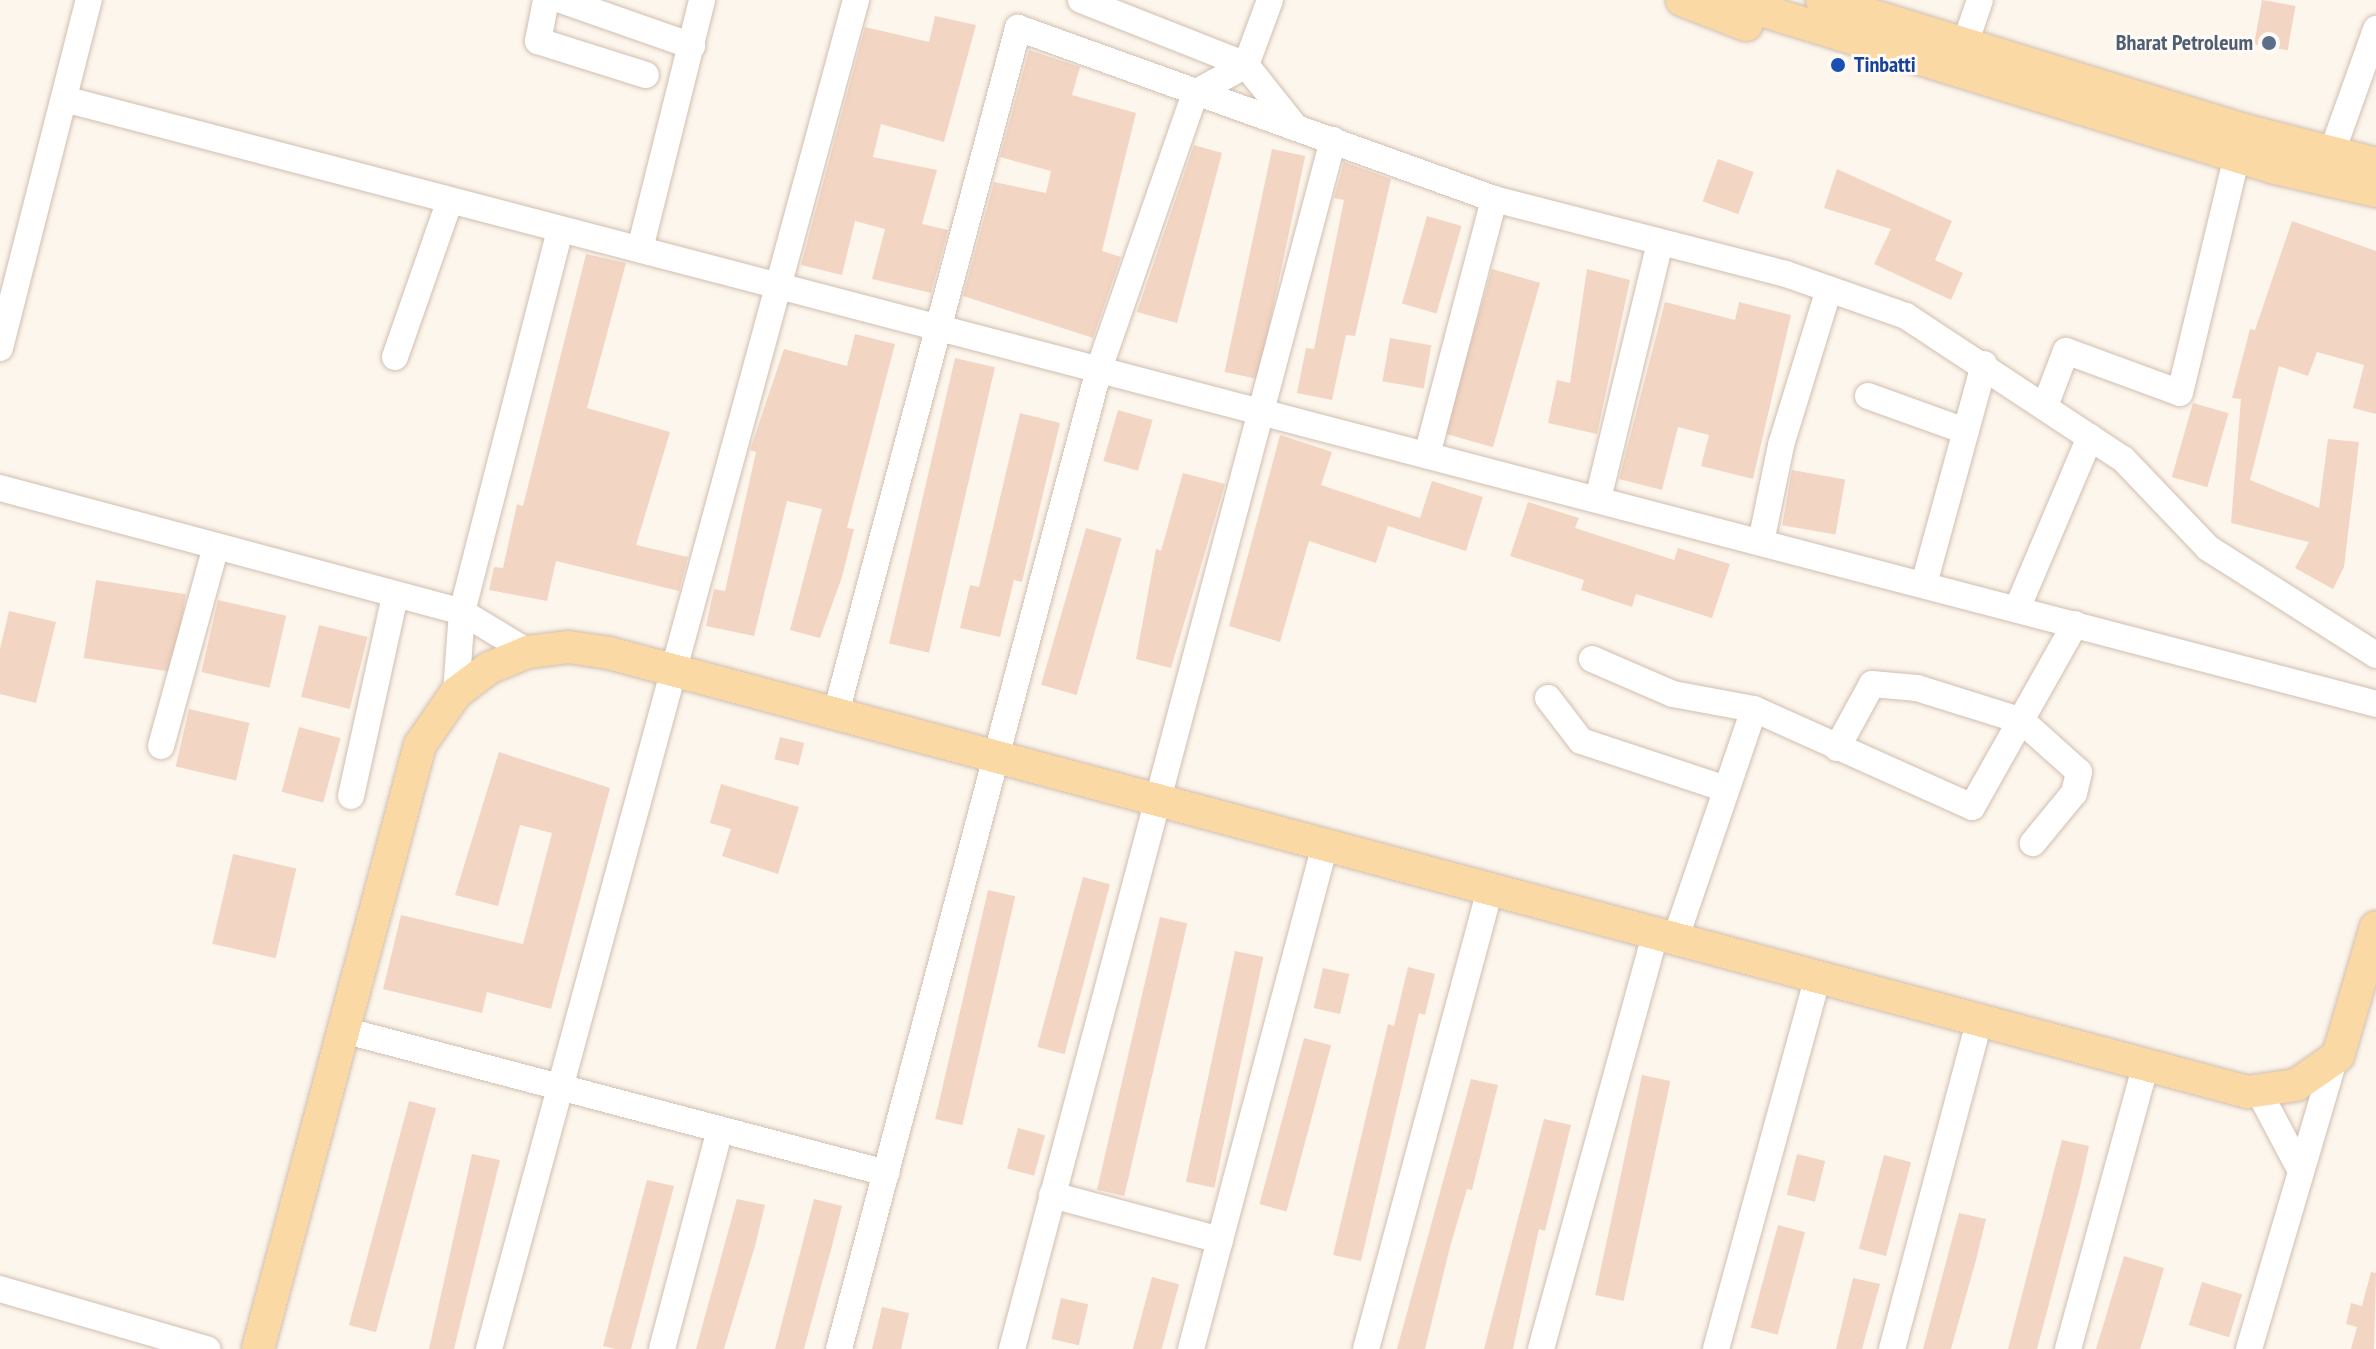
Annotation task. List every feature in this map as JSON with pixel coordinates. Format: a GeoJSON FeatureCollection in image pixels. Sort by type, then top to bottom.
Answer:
{"type":"FeatureCollection","features":[{"type":"Feature","properties":{"kind":"main road"},"geometry":{"type":"LineString","coordinates":[[1682,0],[1891,70],[1961,88],[2028,92]]}},
{"type":"Feature","properties":{"kind":"main road"},"geometry":{"type":"LineString","coordinates":[[1728,0],[2237,155],[2376,191]]}},
{"type":"Feature","properties":{"kind":"main road"},"geometry":{"type":"LineString","coordinates":[[1822,0],[2331,155],[2376,164]]}},
{"type":"Feature","properties":{"kind":"main road"},"geometry":{"type":"LineString","coordinates":[[258,1349],[420,745],[456,693],[489,668],[528,652],[589,649],[999,756],[1979,1023],[2145,1067],[2259,1092],[2296,1085],[2334,1060],[2348,1035],[2376,927]]}},
{"type":"Feature","properties":{"kind":"street"},"geometry":{"type":"LineString","coordinates":[[0,348],[89,0]]}},
{"type":"Feature","properties":{"kind":"street"},"geometry":{"type":"LineString","coordinates":[[546,0],[538,41],[646,75]]}},
{"type":"Feature","properties":{"kind":"street"},"geometry":{"type":"LineString","coordinates":[[561,0],[692,46]]}},
{"type":"Feature","properties":{"kind":"street"},"geometry":{"type":"LineString","coordinates":[[640,249],[702,0]]}},
{"type":"Feature","properties":{"kind":"street"},"geometry":{"type":"LineString","coordinates":[[489,1349],[782,286],[856,0]]}},
{"type":"Feature","properties":{"kind":"street"},"geometry":{"type":"LineString","coordinates":[[1081,0],[1246,65],[1296,128]]}},
{"type":"Feature","properties":{"kind":"street"},"geometry":{"type":"LineString","coordinates":[[839,1349],[999,756],[1099,369],[1195,93],[1246,65],[1270,0]]}},
{"type":"Feature","properties":{"kind":"street"},"geometry":{"type":"LineString","coordinates":[[1965,44],[1980,0]]}},
{"type":"Feature","properties":{"kind":"street"},"geometry":{"type":"LineString","coordinates":[[836,713],[1018,28],[1494,199],[1829,289],[1906,316],[1984,364],[2090,437],[2157,490],[2208,548],[2376,655]]}},
{"type":"Feature","properties":{"kind":"street"},"geometry":{"type":"LineString","coordinates":[[2331,155],[2376,29]]}},
{"type":"Feature","properties":{"kind":"street"},"geometry":{"type":"LineString","coordinates":[[64,99],[2376,704]]}},
{"type":"Feature","properties":{"kind":"street"},"geometry":{"type":"LineString","coordinates":[[1012,1349],[1333,140]]}},
{"type":"Feature","properties":{"kind":"street"},"geometry":{"type":"LineString","coordinates":[[2045,406],[2066,351],[2180,393],[2237,155]]}},
{"type":"Feature","properties":{"kind":"street"},"geometry":{"type":"LineString","coordinates":[[1427,455],[1494,199]]}},
{"type":"Feature","properties":{"kind":"street"},"geometry":{"type":"LineString","coordinates":[[395,357],[450,200]]}},
{"type":"Feature","properties":{"kind":"street"},"geometry":{"type":"LineString","coordinates":[[456,693],[462,612],[560,229]]}},
{"type":"Feature","properties":{"kind":"street"},"geometry":{"type":"LineString","coordinates":[[1598,499],[1660,242]]}},
{"type":"Feature","properties":{"kind":"street"},"geometry":{"type":"LineString","coordinates":[[1761,542],[1781,445],[1829,289]]}},
{"type":"Feature","properties":{"kind":"street"},"geometry":{"type":"LineString","coordinates":[[1924,584],[1984,364]]}},
{"type":"Feature","properties":{"kind":"street"},"geometry":{"type":"LineString","coordinates":[[1868,396],[1965,431]]}},
{"type":"Feature","properties":{"kind":"street"},"geometry":{"type":"LineString","coordinates":[[2017,609],[2090,437]]}},
{"type":"Feature","properties":{"kind":"street"},"geometry":{"type":"LineString","coordinates":[[0,488],[462,612],[528,652]]}},
{"type":"Feature","properties":{"kind":"street"},"geometry":{"type":"LineString","coordinates":[[161,746],[216,547]]}},
{"type":"Feature","properties":{"kind":"street"},"geometry":{"type":"LineString","coordinates":[[351,796],[395,596]]}},
{"type":"Feature","properties":{"kind":"street"},"geometry":{"type":"LineString","coordinates":[[1592,659],[1673,694],[1754,709],[1972,807],[2075,624]]}},
{"type":"Feature","properties":{"kind":"street"},"geometry":{"type":"LineString","coordinates":[[1837,748],[1872,684],[1917,688],[2022,721],[2079,772],[2074,793],[2033,843]]}},
{"type":"Feature","properties":{"kind":"street"},"geometry":{"type":"LineString","coordinates":[[1548,698],[1581,741],[1726,789]]}},
{"type":"Feature","properties":{"kind":"street"},"geometry":{"type":"LineString","coordinates":[[1541,1349],[1665,937],[1726,789],[1754,709]]}},
{"type":"Feature","properties":{"kind":"street"},"geometry":{"type":"LineString","coordinates":[[1191,1349],[1325,845]]}},
{"type":"Feature","properties":{"kind":"street"},"geometry":{"type":"LineString","coordinates":[[1366,1349],[1490,890]]}},
{"type":"Feature","properties":{"kind":"street"},"geometry":{"type":"LineString","coordinates":[[1716,1349],[1817,979]]}},
{"type":"Feature","properties":{"kind":"street"},"geometry":{"type":"LineString","coordinates":[[1892,1349],[1979,1023]]}},
{"type":"Feature","properties":{"kind":"street"},"geometry":{"type":"LineString","coordinates":[[343,1030],[560,1083],[720,1130],[886,1173]]}},
{"type":"Feature","properties":{"kind":"street"},"geometry":{"type":"LineString","coordinates":[[2249,1349],[2334,1060]]}},
{"type":"Feature","properties":{"kind":"street"},"geometry":{"type":"LineString","coordinates":[[2068,1349],[2145,1067]]}},
{"type":"Feature","properties":{"kind":"street"},"geometry":{"type":"LineString","coordinates":[[2259,1092],[2301,1171]]}},
{"type":"Feature","properties":{"kind":"street"},"geometry":{"type":"LineString","coordinates":[[662,1349],[720,1130]]}},
{"type":"Feature","properties":{"kind":"street"},"geometry":{"type":"LineString","coordinates":[[1052,1195],[1220,1240]]}},
{"type":"Feature","properties":{"kind":"street"},"geometry":{"type":"LineString","coordinates":[[0,1289],[207,1349]]}},
{"type":"Feature","properties":{"kind":"building"},"geometry":{"type":"Polygon","coordinates":[[[2262,0],[2295,6],[2288,50],[2254,44],[2262,0]]]}},
{"type":"Feature","properties":{"kind":"building"},"geometry":{"type":"Polygon","coordinates":[[[935,16],[976,25],[944,142],[881,124],[873,157],[937,170],[922,224],[948,230],[931,293],[872,279],[885,229],[855,221],[842,275],[801,265],[865,27],[929,42],[935,16]]]}},
{"type":"Feature","properties":{"kind":"building"},"geometry":{"type":"Polygon","coordinates":[[[1029,50],[1080,67],[1072,95],[1136,113],[1102,251],[1121,257],[1093,338],[963,296],[994,182],[1046,193],[1051,171],[1000,157],[1029,50]]]}},
{"type":"Feature","properties":{"kind":"building"},"geometry":{"type":"Polygon","coordinates":[[[1194,145],[1222,153],[1177,323],[1137,312],[1194,145]]]}},
{"type":"Feature","properties":{"kind":"building"},"geometry":{"type":"Polygon","coordinates":[[[1272,149],[1305,156],[1258,379],[1225,372],[1272,149]]]}},
{"type":"Feature","properties":{"kind":"building"},"geometry":{"type":"Polygon","coordinates":[[[1718,159],[1754,172],[1738,214],[1703,201],[1718,159]]]}},
{"type":"Feature","properties":{"kind":"building"},"geometry":{"type":"Polygon","coordinates":[[[1344,162],[1391,179],[1355,336],[1346,335],[1332,400],[1297,393],[1306,348],[1314,349],[1344,200],[1334,198],[1344,162]]]}},
{"type":"Feature","properties":{"kind":"building"},"geometry":{"type":"Polygon","coordinates":[[[1837,169],[1952,221],[1935,260],[1963,273],[1951,300],[1874,264],[1891,229],[1824,208],[1837,169]]]}},
{"type":"Feature","properties":{"kind":"building"},"geometry":{"type":"Polygon","coordinates":[[[1427,216],[1462,226],[1437,313],[1402,303],[1427,216]]]}},
{"type":"Feature","properties":{"kind":"building"},"geometry":{"type":"Polygon","coordinates":[[[2292,221],[2376,251],[2376,414],[2353,408],[2364,365],[2317,352],[2308,376],[2279,366],[2250,480],[2319,508],[2328,439],[2359,442],[2344,567],[2333,589],[2295,568],[2309,542],[2231,523],[2241,399],[2232,398],[2250,329],[2255,330],[2292,221]]]}},
{"type":"Feature","properties":{"kind":"building"},"geometry":{"type":"Polygon","coordinates":[[[586,254],[626,263],[587,408],[670,432],[636,545],[688,557],[679,591],[556,561],[547,601],[489,590],[494,567],[503,568],[517,504],[523,506],[586,254]]]}},
{"type":"Feature","properties":{"kind":"building"},"geometry":{"type":"Polygon","coordinates":[[[1492,269],[1540,283],[1493,447],[1445,433],[1492,269]]]}},
{"type":"Feature","properties":{"kind":"building"},"geometry":{"type":"Polygon","coordinates":[[[1587,269],[1630,280],[1597,434],[1548,423],[1557,380],[1570,383],[1587,269]]]}},
{"type":"Feature","properties":{"kind":"building"},"geometry":{"type":"Polygon","coordinates":[[[1665,302],[1735,320],[1739,302],[1791,315],[1753,479],[1701,466],[1709,435],[1678,427],[1662,490],[1619,479],[1665,302]]]}},
{"type":"Feature","properties":{"kind":"building"},"geometry":{"type":"Polygon","coordinates":[[[855,334],[895,344],[847,528],[854,529],[842,577],[820,638],[790,630],[822,509],[787,501],[754,636],[706,626],[714,589],[725,591],[756,452],[750,450],[784,349],[847,366],[855,334]]]}},
{"type":"Feature","properties":{"kind":"building"},"geometry":{"type":"Polygon","coordinates":[[[1390,338],[1431,345],[1424,389],[1382,381],[1390,338]]]}},
{"type":"Feature","properties":{"kind":"building"},"geometry":{"type":"Polygon","coordinates":[[[955,358],[995,367],[929,653],[889,643],[955,358]]]}},
{"type":"Feature","properties":{"kind":"building"},"geometry":{"type":"Polygon","coordinates":[[[2193,403],[2229,413],[2207,487],[2172,477],[2193,403]]]}},
{"type":"Feature","properties":{"kind":"building"},"geometry":{"type":"Polygon","coordinates":[[[1118,410],[1153,420],[1138,471],[1103,461],[1118,410]]]}},
{"type":"Feature","properties":{"kind":"building"},"geometry":{"type":"Polygon","coordinates":[[[1020,413],[1060,423],[1022,582],[1014,580],[1000,637],[960,628],[970,585],[979,587],[1020,413]]]}},
{"type":"Feature","properties":{"kind":"building"},"geometry":{"type":"Polygon","coordinates":[[[1280,435],[1332,452],[1321,485],[1420,518],[1432,481],[1483,497],[1466,551],[1388,526],[1376,563],[1309,541],[1280,642],[1229,626],[1280,435]]]}},
{"type":"Feature","properties":{"kind":"building"},"geometry":{"type":"Polygon","coordinates":[[[1792,470],[1845,479],[1835,535],[1782,525],[1792,470]]]}},
{"type":"Feature","properties":{"kind":"building"},"geometry":{"type":"Polygon","coordinates":[[[1183,473],[1225,484],[1171,668],[1136,659],[1156,549],[1161,551],[1183,473]]]}},
{"type":"Feature","properties":{"kind":"building"},"geometry":{"type":"Polygon","coordinates":[[[1528,502],[1579,518],[1575,528],[1674,560],[1678,548],[1730,564],[1712,618],[1636,594],[1632,607],[1581,590],[1584,580],[1510,556],[1528,502]]]}},
{"type":"Feature","properties":{"kind":"building"},"geometry":{"type":"Polygon","coordinates":[[[1086,528],[1122,538],[1077,695],[1041,685],[1086,528]]]}},
{"type":"Feature","properties":{"kind":"building"},"geometry":{"type":"Polygon","coordinates":[[[96,580],[186,594],[174,672],[84,658],[96,580]]]}},
{"type":"Feature","properties":{"kind":"building"},"geometry":{"type":"Polygon","coordinates":[[[218,600],[286,616],[270,688],[201,672],[218,600]]]}},
{"type":"Feature","properties":{"kind":"building"},"geometry":{"type":"Polygon","coordinates":[[[9,611],[56,622],[36,703],[0,694],[0,649],[9,611]]]}},
{"type":"Feature","properties":{"kind":"building"},"geometry":{"type":"Polygon","coordinates":[[[319,625],[368,637],[350,709],[301,697],[319,625]]]}},
{"type":"Feature","properties":{"kind":"building"},"geometry":{"type":"Polygon","coordinates":[[[189,709],[249,723],[236,780],[176,766],[189,709]]]}},
{"type":"Feature","properties":{"kind":"building"},"geometry":{"type":"Polygon","coordinates":[[[299,727],[341,738],[323,803],[282,792],[299,727]]]}},
{"type":"Feature","properties":{"kind":"building"},"geometry":{"type":"Polygon","coordinates":[[[780,737],[804,743],[799,765],[774,759],[780,737]]]}},
{"type":"Feature","properties":{"kind":"building"},"geometry":{"type":"Polygon","coordinates":[[[499,752],[610,788],[551,1009],[487,992],[482,1013],[383,989],[401,915],[523,944],[552,833],[520,825],[498,906],[455,895],[499,752]]]}},
{"type":"Feature","properties":{"kind":"building"},"geometry":{"type":"Polygon","coordinates":[[[721,784],[799,807],[778,874],[722,856],[731,829],[710,823],[721,784]]]}},
{"type":"Feature","properties":{"kind":"building"},"geometry":{"type":"Polygon","coordinates":[[[233,854],[296,869],[276,958],[212,944],[233,854]]]}},
{"type":"Feature","properties":{"kind":"building"},"geometry":{"type":"Polygon","coordinates":[[[1083,877],[1110,884],[1064,1054],[1037,1047],[1083,877]]]}},
{"type":"Feature","properties":{"kind":"building"},"geometry":{"type":"Polygon","coordinates":[[[988,890],[1015,896],[962,1125],[935,1119],[988,890]]]}},
{"type":"Feature","properties":{"kind":"building"},"geometry":{"type":"Polygon","coordinates":[[[1160,917],[1187,923],[1124,1196],[1097,1190],[1160,917]]]}},
{"type":"Feature","properties":{"kind":"building"},"geometry":{"type":"Polygon","coordinates":[[[1235,951],[1263,957],[1214,1188],[1186,1182],[1235,951]]]}},
{"type":"Feature","properties":{"kind":"building"},"geometry":{"type":"Polygon","coordinates":[[[1408,967],[1435,974],[1425,1015],[1419,1013],[1361,1261],[1333,1255],[1388,1024],[1394,1026],[1408,967]]]}},
{"type":"Feature","properties":{"kind":"building"},"geometry":{"type":"Polygon","coordinates":[[[1323,968],[1349,974],[1340,1014],[1314,1008],[1323,968]]]}},
{"type":"Feature","properties":{"kind":"building"},"geometry":{"type":"Polygon","coordinates":[[[1304,1038],[1331,1045],[1287,1211],[1259,1204],[1304,1038]]]}},
{"type":"Feature","properties":{"kind":"building"},"geometry":{"type":"Polygon","coordinates":[[[1642,1075],[1670,1081],[1624,1301],[1595,1295],[1642,1075]]]}},
{"type":"Feature","properties":{"kind":"building"},"geometry":{"type":"Polygon","coordinates":[[[1471,1079],[1498,1085],[1472,1190],[1467,1189],[1425,1349],[1397,1349],[1471,1079]]]}},
{"type":"Feature","properties":{"kind":"building"},"geometry":{"type":"Polygon","coordinates":[[[409,1101],[436,1108],[376,1332],[349,1325],[409,1101]]]}},
{"type":"Feature","properties":{"kind":"building"},"geometry":{"type":"Polygon","coordinates":[[[1544,1119],[1571,1125],[1545,1231],[1539,1229],[1513,1349],[1484,1349],[1544,1119]]]}},
{"type":"Feature","properties":{"kind":"building"},"geometry":{"type":"Polygon","coordinates":[[[1018,1128],[1045,1135],[1034,1176],[1007,1169],[1018,1128]]]}},
{"type":"Feature","properties":{"kind":"building"},"geometry":{"type":"Polygon","coordinates":[[[2062,1140],[2089,1146],[2080,1187],[2037,1349],[2008,1349],[2062,1140]]]}},
{"type":"Feature","properties":{"kind":"building"},"geometry":{"type":"Polygon","coordinates":[[[472,1154],[500,1160],[454,1349],[429,1349],[472,1154]]]}},
{"type":"Feature","properties":{"kind":"building"},"geometry":{"type":"Polygon","coordinates":[[[1797,1154],[1825,1161],[1815,1202],[1787,1195],[1797,1154]]]}},
{"type":"Feature","properties":{"kind":"building"},"geometry":{"type":"Polygon","coordinates":[[[1884,1155],[1911,1162],[1886,1256],[1859,1249],[1884,1155]]]}},
{"type":"Feature","properties":{"kind":"building"},"geometry":{"type":"Polygon","coordinates":[[[647,1180],[674,1186],[631,1349],[616,1349],[603,1346],[647,1180]]]}},
{"type":"Feature","properties":{"kind":"building"},"geometry":{"type":"Polygon","coordinates":[[[737,1199],[765,1205],[755,1246],[724,1349],[696,1349],[737,1199]]]}},
{"type":"Feature","properties":{"kind":"building"},"geometry":{"type":"Polygon","coordinates":[[[814,1199],[842,1206],[832,1246],[804,1349],[775,1349],[814,1199]]]}},
{"type":"Feature","properties":{"kind":"building"},"geometry":{"type":"Polygon","coordinates":[[[1959,1213],[1986,1219],[1976,1260],[1951,1349],[1923,1349],[1959,1213]]]}},
{"type":"Feature","properties":{"kind":"building"},"geometry":{"type":"Polygon","coordinates":[[[1778,1225],[1805,1232],[1778,1335],[1751,1327],[1778,1225]]]}},
{"type":"Feature","properties":{"kind":"building"},"geometry":{"type":"Polygon","coordinates":[[[2124,1256],[2164,1268],[2146,1330],[2140,1349],[2096,1349],[2124,1256]]]}},
{"type":"Feature","properties":{"kind":"building"},"geometry":{"type":"Polygon","coordinates":[[[2371,1272],[2376,1273],[2374,1349],[2351,1349],[2357,1327],[2346,1324],[2351,1303],[2362,1306],[2371,1272]]]}},
{"type":"Feature","properties":{"kind":"building"},"geometry":{"type":"Polygon","coordinates":[[[1152,1277],[1179,1284],[1162,1349],[1133,1348],[1152,1277]]]}},
{"type":"Feature","properties":{"kind":"building"},"geometry":{"type":"Polygon","coordinates":[[[1853,1278],[1880,1284],[1862,1349],[1836,1349],[1853,1278]]]}},
{"type":"Feature","properties":{"kind":"building"},"geometry":{"type":"Polygon","coordinates":[[[2202,1282],[2242,1294],[2229,1337],[2189,1325],[2202,1282]]]}},
{"type":"Feature","properties":{"kind":"building"},"geometry":{"type":"Polygon","coordinates":[[[1061,1298],[1088,1304],[1079,1345],[1052,1339],[1061,1298]]]}},
{"type":"Feature","properties":{"kind":"building"},"geometry":{"type":"Polygon","coordinates":[[[882,1307],[909,1313],[901,1349],[872,1349],[882,1307]]]}},
{"type":"Feature","properties":{"kind":"place","name":"Bharat Petroleum"},"geometry":{"type":"Point","coordinates":[2269,43]}},
{"type":"Feature","properties":{"kind":"place","name":"Tinbatti"},"geometry":{"type":"Point","coordinates":[1838,65]}}]}
